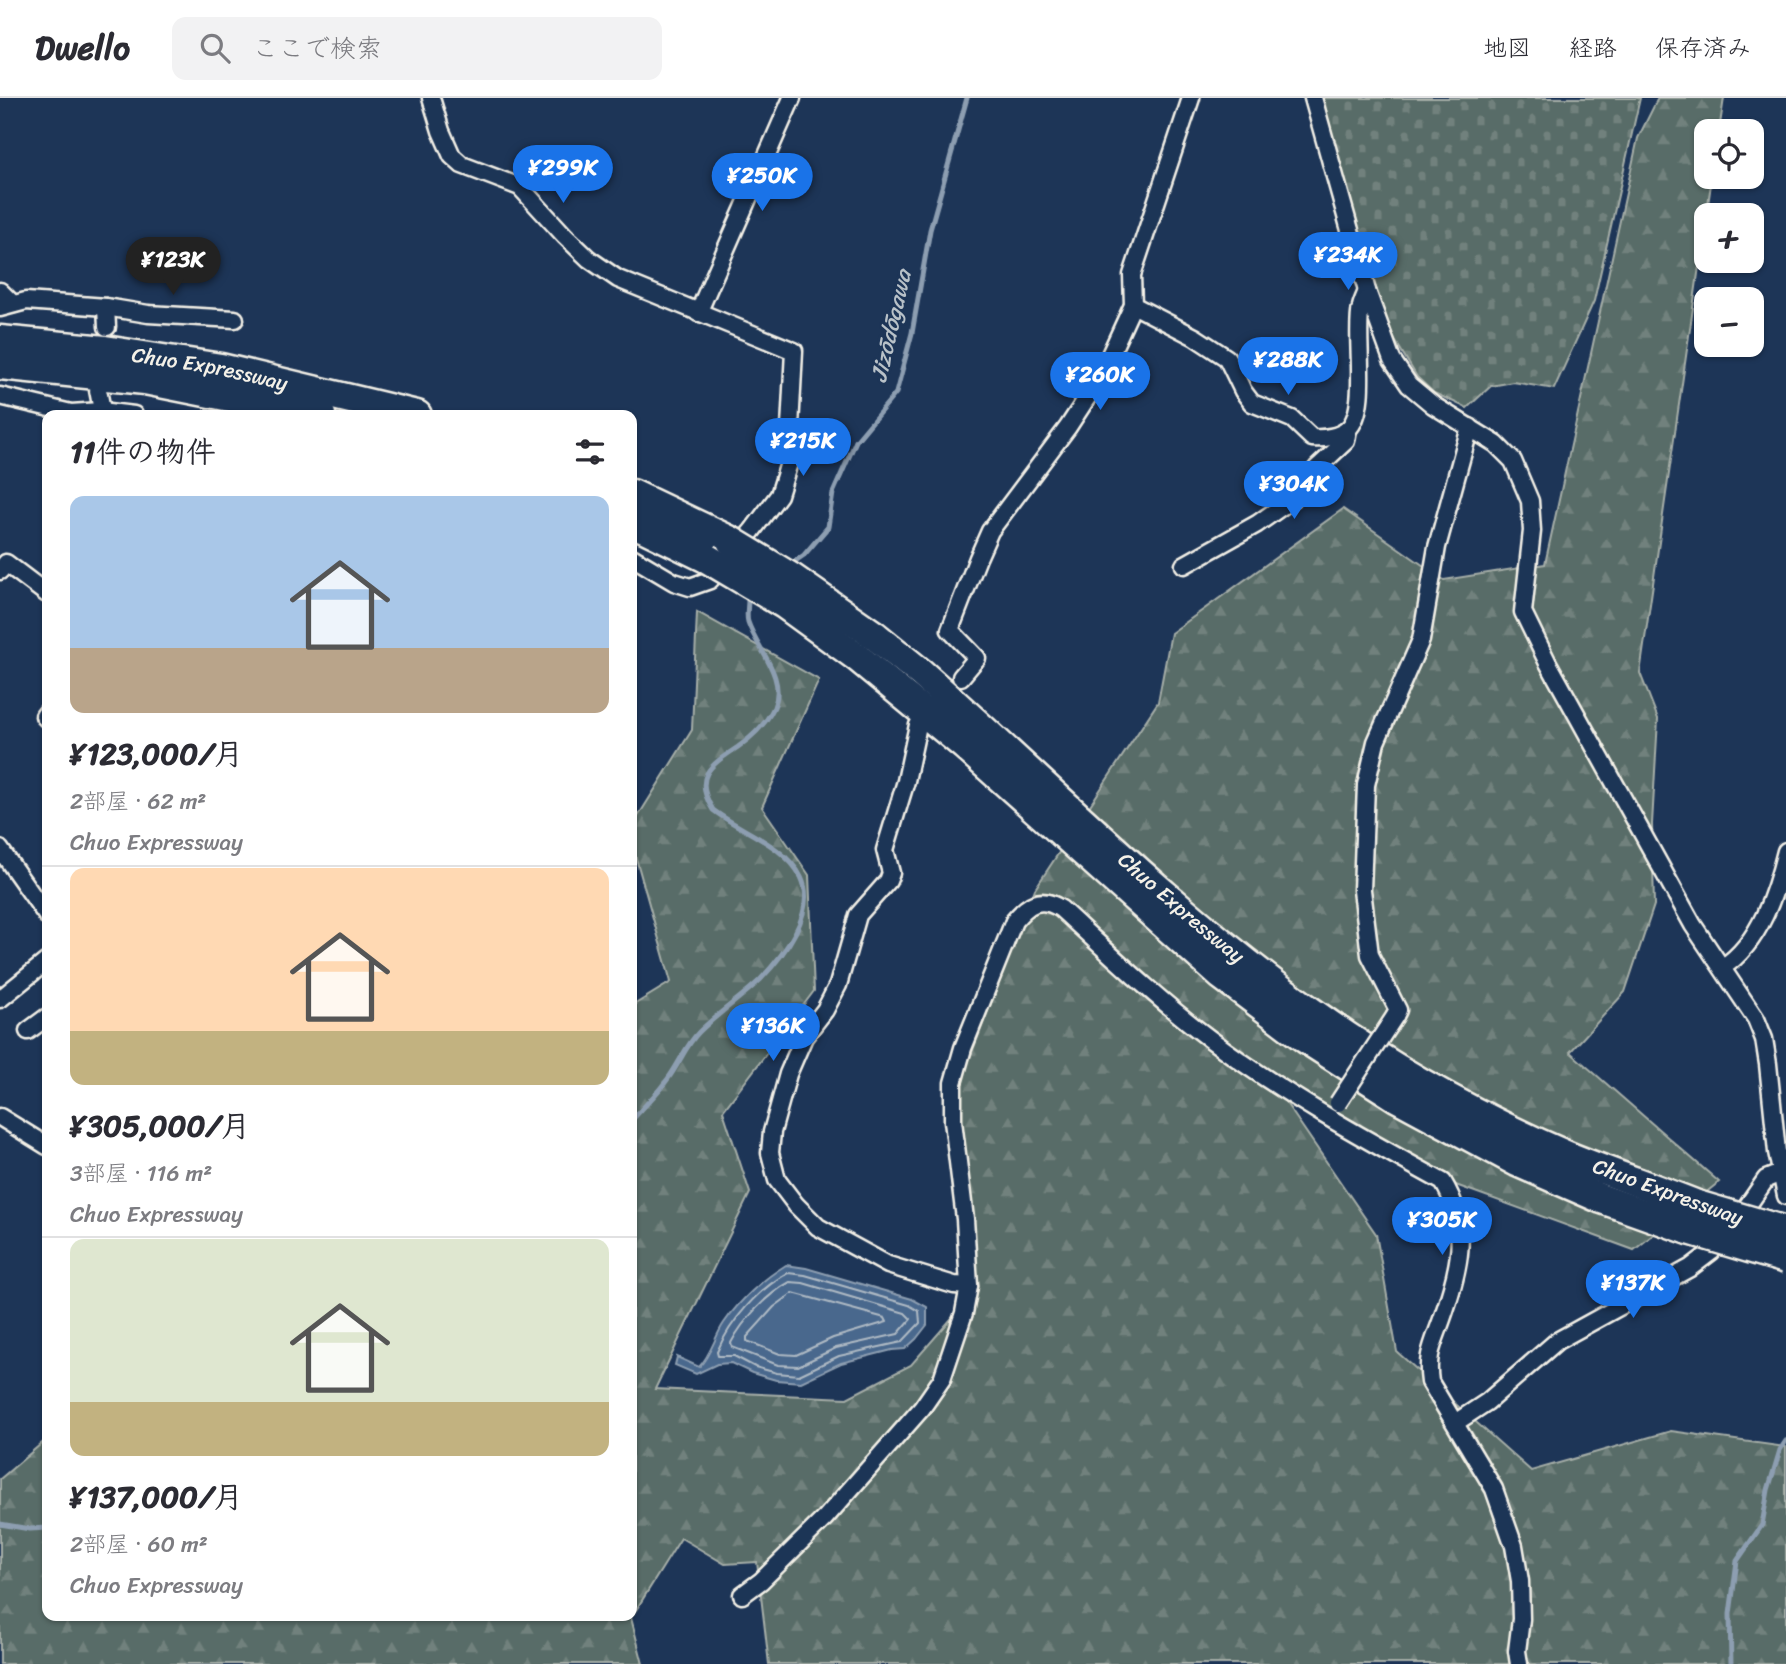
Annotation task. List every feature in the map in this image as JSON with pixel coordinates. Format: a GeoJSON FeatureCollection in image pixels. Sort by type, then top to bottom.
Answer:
{"type":"FeatureCollection","features":[{"type":"Feature","properties":{"kind":"highway","name":"Chuo Expressway"},"geometry":{"type":"LineString","coordinates":[[0,340],[105,350],[221,368],[396,410]]}},
{"type":"Feature","properties":{"kind":"highway","name":"Chuo Expressway"},"geometry":{"type":"LineString","coordinates":[[0,365],[145,380],[296,410]]}},
{"type":"Feature","properties":{"kind":"highway","name":"Chuo Expressway"},"geometry":{"type":"LineString","coordinates":[[637,496],[730,541],[792,578],[874,635],[930,681],[1225,947],[1310,1011],[1397,1068],[1481,1115],[1786,1259]]}},
{"type":"Feature","properties":{"kind":"highway","name":"Chuo Expressway"},"geometry":{"type":"LineString","coordinates":[[637,524],[708,559],[784,604],[857,657],[965,746],[1221,975],[1306,1039],[1398,1098],[1517,1162],[1602,1199],[1693,1217],[1786,1231]]}},
{"type":"Feature","properties":{"kind":"street"},"geometry":{"type":"LineString","coordinates":[[430,98],[452,156],[462,165],[520,187],[565,236],[618,279],[794,351],[788,466],[779,495],[710,580],[690,587],[674,582],[637,561]]}},
{"type":"Feature","properties":{"kind":"street"},"geometry":{"type":"LineString","coordinates":[[698,313],[792,98]]}},
{"type":"Feature","properties":{"kind":"street"},"geometry":{"type":"LineString","coordinates":[[961,677],[977,658],[950,630],[978,558],[990,531],[1098,381],[1133,305],[1132,275],[1191,98]]}},
{"type":"Feature","properties":{"kind":"street"},"geometry":{"type":"LineString","coordinates":[[1314,98],[1367,292],[1388,353],[1409,385],[1433,405],[1496,444],[1513,461],[1530,500],[1532,531],[1523,612],[1547,661],[1693,925],[1745,1000],[1764,1039],[1786,1196]]}},
{"type":"Feature","properties":{"kind":"street"},"geometry":{"type":"LineString","coordinates":[[0,291],[7,306],[26,301],[106,307],[148,314],[235,319]]}},
{"type":"Feature","properties":{"kind":"street"},"geometry":{"type":"LineString","coordinates":[[1184,565],[1257,524],[1291,500],[1346,441],[1348,429],[1357,412],[1360,308],[1367,292]]}},
{"type":"Feature","properties":{"kind":"street"},"geometry":{"type":"LineString","coordinates":[[1133,305],[1195,337],[1227,358],[1252,403],[1292,419],[1312,438],[1327,439],[1348,429]]}},
{"type":"Feature","properties":{"kind":"street"},"geometry":{"type":"LineString","coordinates":[[106,307],[107,327]]}},
{"type":"Feature","properties":{"kind":"street"},"geometry":{"type":"LineString","coordinates":[[98,390],[101,410]]}},
{"type":"Feature","properties":{"kind":"street"},"geometry":{"type":"LineString","coordinates":[[0,396],[58,410]]}},
{"type":"Feature","properties":{"kind":"street"},"geometry":{"type":"LineString","coordinates":[[1330,1119],[1398,1010],[1370,955],[1362,890],[1366,785],[1376,743],[1421,640],[1437,547],[1470,427]]}},
{"type":"Feature","properties":{"kind":"street"},"geometry":{"type":"LineString","coordinates":[[0,571],[6,563],[42,590]]}},
{"type":"Feature","properties":{"kind":"street"},"geometry":{"type":"LineString","coordinates":[[918,725],[906,781],[885,850],[891,873],[888,881],[858,915],[838,985],[825,1010],[804,1037],[788,1074],[772,1132],[770,1153],[777,1180],[796,1205],[818,1227],[888,1265],[954,1285],[969,1286]]}},
{"type":"Feature","properties":{"kind":"street"},"geometry":{"type":"LineString","coordinates":[[0,849],[42,909]]}},
{"type":"Feature","properties":{"kind":"street"},"geometry":{"type":"LineString","coordinates":[[1723,967],[1739,957],[1754,934],[1767,908],[1786,851]]}},
{"type":"Feature","properties":{"kind":"street"},"geometry":{"type":"LineString","coordinates":[[742,1595],[761,1581],[825,1518],[922,1408],[942,1379],[964,1313],[969,1286],[965,1219],[953,1121],[953,1083],[962,1048],[1014,921],[1026,906],[1043,901],[1061,909],[1132,974],[1209,1038],[1330,1119],[1443,1182],[1454,1200],[1460,1227],[1460,1259],[1427,1362],[1430,1382],[1494,1489],[1514,1546],[1520,1581],[1521,1619],[1517,1651],[1520,1664]]}},
{"type":"Feature","properties":{"kind":"street"},"geometry":{"type":"LineString","coordinates":[[0,999],[42,965]]}},
{"type":"Feature","properties":{"kind":"street"},"geometry":{"type":"LineString","coordinates":[[28,1031],[42,1021]]}},
{"type":"Feature","properties":{"kind":"street"},"geometry":{"type":"LineString","coordinates":[[0,1117],[42,1143]]}},
{"type":"Feature","properties":{"kind":"street"},"geometry":{"type":"LineString","coordinates":[[1455,1423],[1487,1402],[1557,1341],[1690,1268],[1711,1252],[1731,1230],[1766,1179],[1781,1173]]}},
{"type":"Feature","properties":{"kind":"green space"},"geometry":{"type":"Polygon","coordinates":[[[1321,98],[1640,98],[1594,301],[1554,389],[1513,382],[1491,386],[1467,408],[1434,393],[1417,377],[1390,332],[1366,275],[1321,98]]]}},
{"type":"Feature","properties":{"kind":"green space"},"geometry":{"type":"Polygon","coordinates":[[[1658,98],[1724,98],[1721,119],[1694,119],[1694,189],[1710,189],[1708,203],[1694,203],[1694,273],[1698,273],[1640,673],[1658,719],[1652,824],[1654,905],[1625,992],[1570,1052],[1719,1182],[1634,1250],[1453,1184],[1275,1087],[1376,1234],[1397,1352],[1531,1471],[1671,1431],[1786,1447],[1786,1664],[769,1664],[757,1562],[725,1564],[681,1538],[637,1608],[637,1003],[671,982],[637,862],[637,818],[692,730],[697,612],[819,680],[762,807],[809,875],[814,991],[723,1111],[750,1193],[655,1389],[847,1398],[911,1365],[972,1295],[973,1242],[958,1089],[1035,889],[1158,702],[1171,633],[1343,509],[1444,580],[1545,564],[1638,138],[1658,98]]]}},
{"type":"Feature","properties":{"kind":"green space"},"geometry":{"type":"Polygon","coordinates":[[[42,1443],[42,1621],[632,1621],[643,1664],[0,1664],[0,1479],[42,1443]]]}},
{"type":"Feature","properties":{"kind":"water"},"geometry":{"type":"Polygon","coordinates":[[[786,1265],[806,1268],[912,1299],[927,1307],[927,1325],[905,1349],[841,1363],[801,1382],[776,1380],[731,1363],[717,1364],[696,1374],[675,1365],[677,1357],[699,1367],[724,1323],[737,1307],[760,1284],[786,1265]]]}},
{"type":"Feature","properties":{"kind":"waterway","name":"Jizōdōgawa"},"geometry":{"type":"LineString","coordinates":[[788,566],[804,555],[828,527],[833,493],[856,441],[896,393],[912,333],[930,230],[967,98]]}},
{"type":"Feature","properties":{"kind":"waterway","name":"Jizōdōgawa"},"geometry":{"type":"LineString","coordinates":[[637,1114],[663,1085],[699,1032],[760,980],[779,959],[802,918],[805,890],[794,866],[773,847],[713,810],[704,788],[708,772],[759,729],[771,713],[777,696],[774,674],[747,620],[748,600],[753,594]]}},
{"type":"Feature","properties":{"kind":"waterway"},"geometry":{"type":"LineString","coordinates":[[1731,1664],[1730,1614],[1737,1561],[1762,1525],[1768,1490],[1780,1450],[1786,1441]]}},
{"type":"Feature","properties":{"kind":"waterway","name":"Jizōdōgawa"},"geometry":{"type":"LineString","coordinates":[[0,1524],[42,1528]]}}]}
